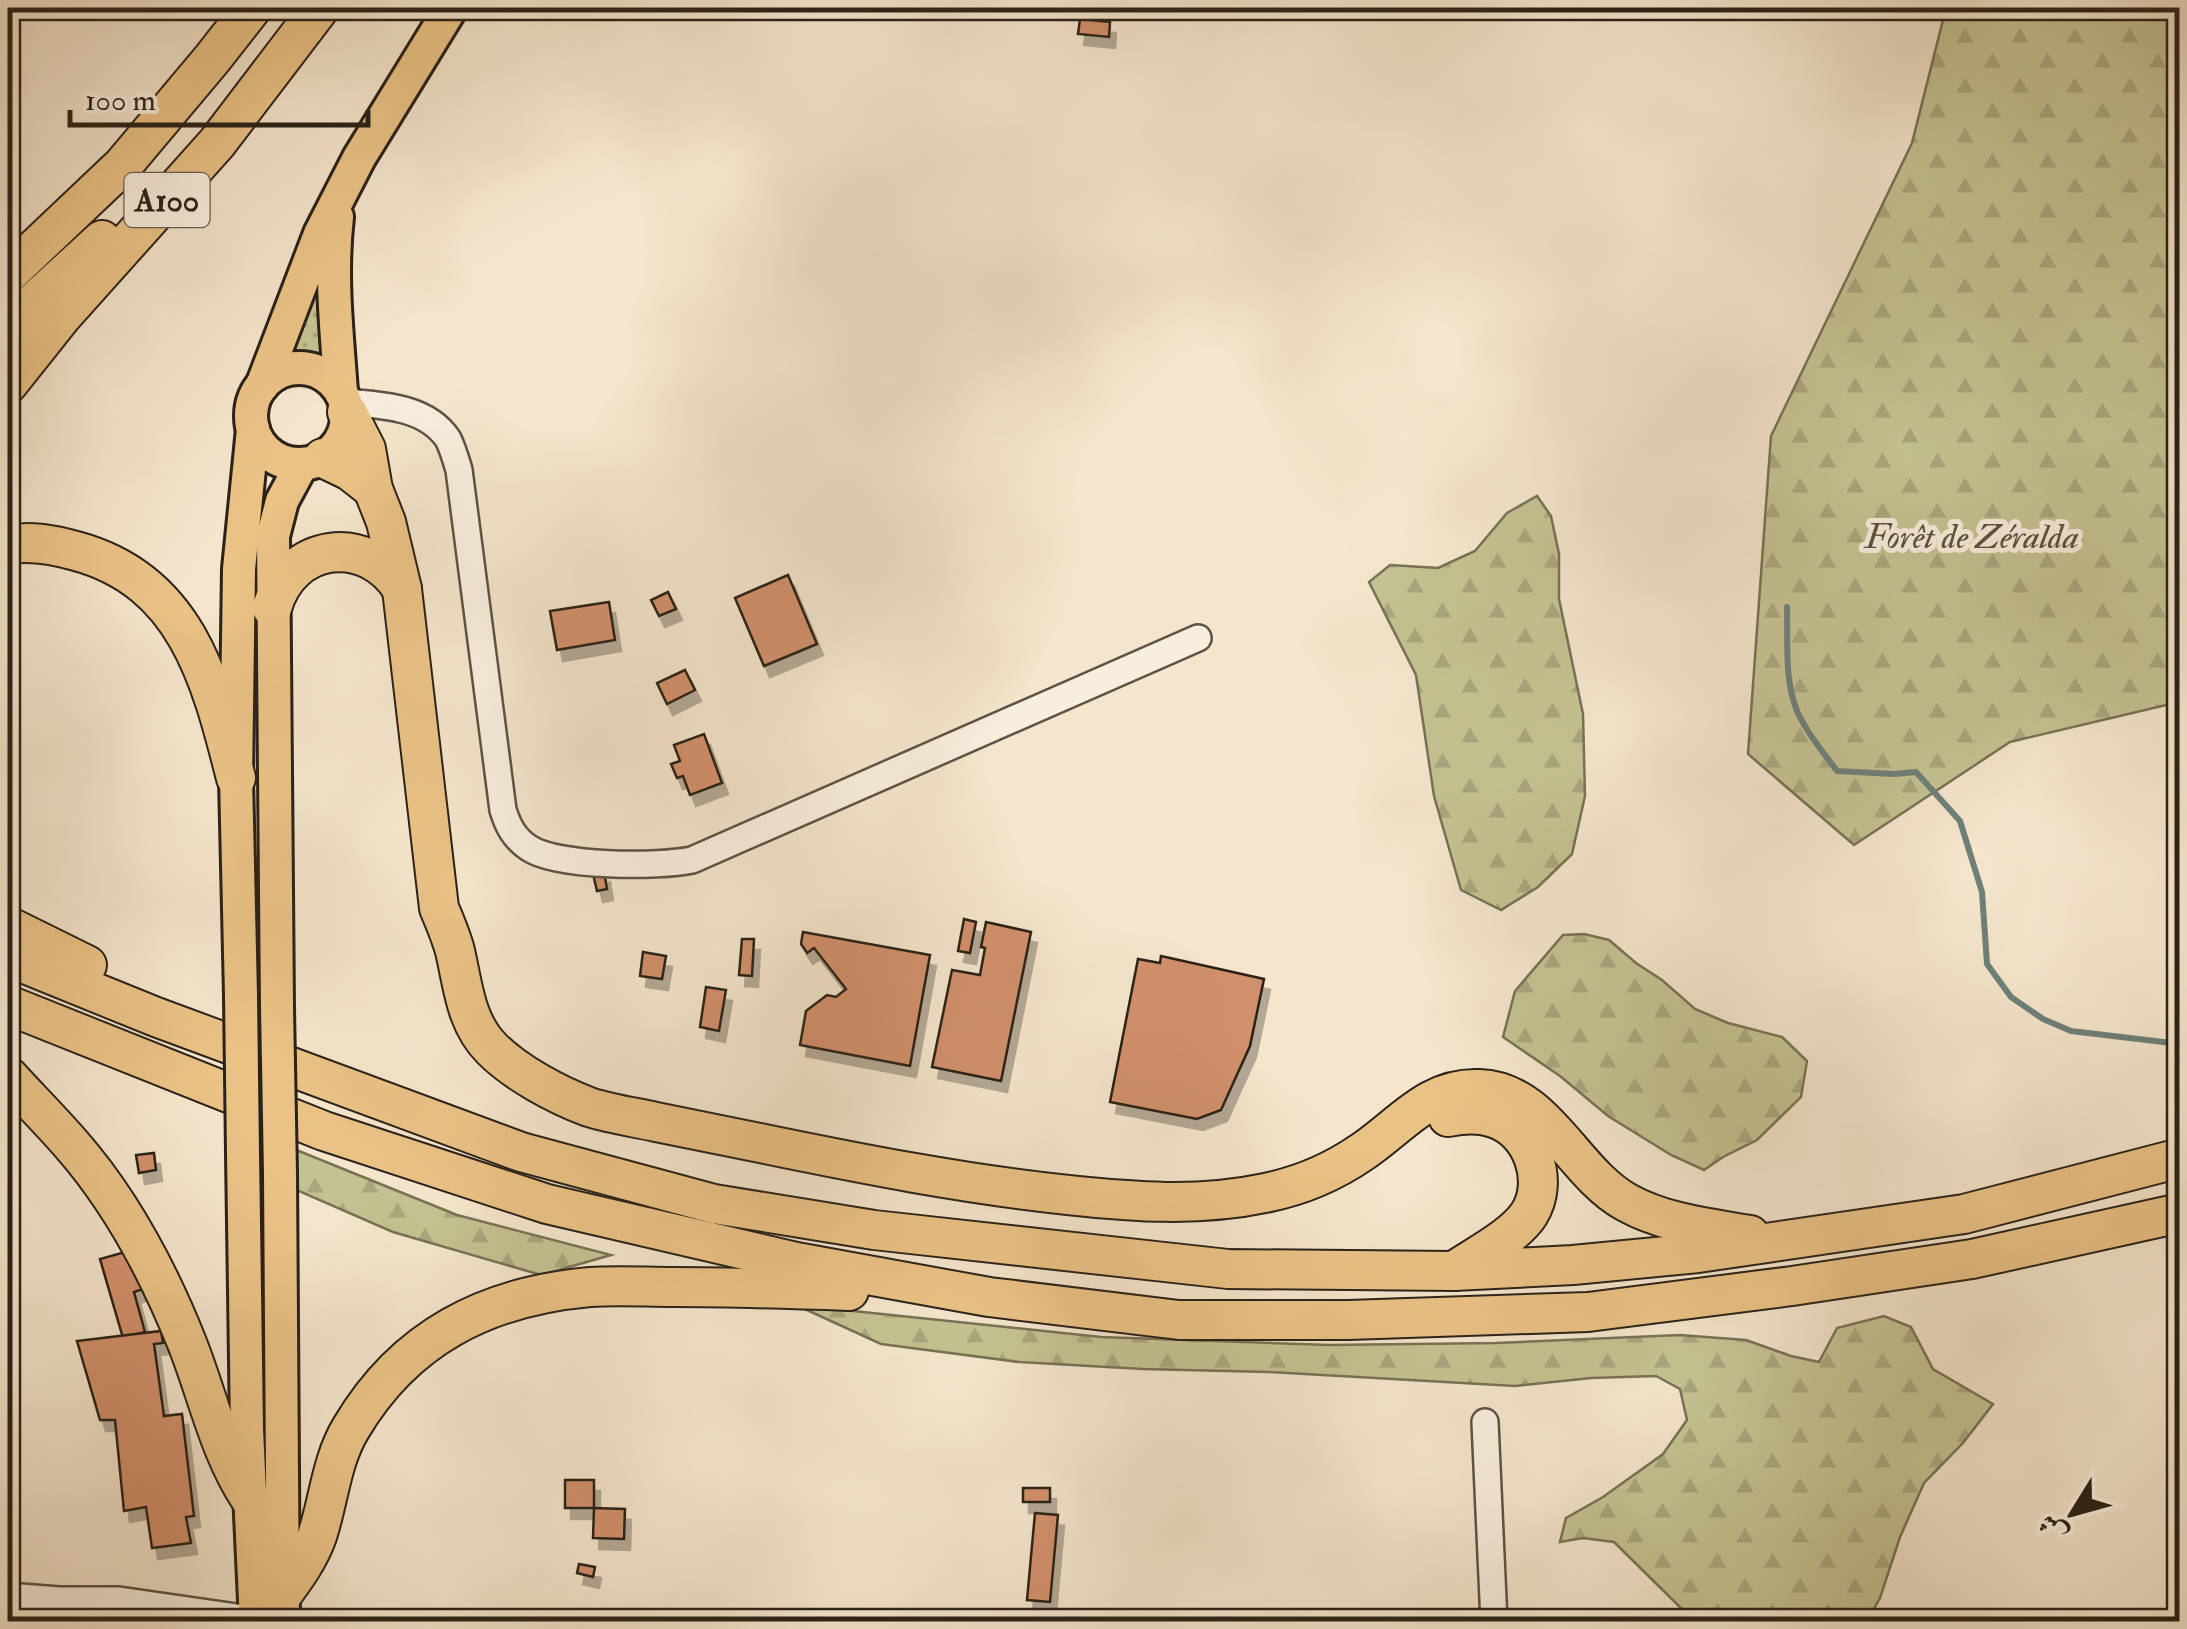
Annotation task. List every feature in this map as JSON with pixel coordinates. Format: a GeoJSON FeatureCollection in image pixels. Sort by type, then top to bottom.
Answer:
{"type":"FeatureCollection","features":[{"type":"Feature","properties":{"kind":"highway","name":"A100"},"geometry":{"type":"LineString","coordinates":[[8,274],[122,165],[252,8]]}},
{"type":"Feature","properties":{"kind":"highway","name":"A100"},"geometry":{"type":"LineString","coordinates":[[8,326],[164,181],[320,8]]}},
{"type":"Feature","properties":{"kind":"highway","name":"A100"},"geometry":{"type":"LineString","coordinates":[[8,384],[217,142],[320,8]]}},
{"type":"Feature","properties":{"kind":"highway"},"geometry":{"type":"LineString","coordinates":[[8,242],[169,107]]}},
{"type":"Feature","properties":{"kind":"highway"},"geometry":{"type":"LineString","coordinates":[[344,402],[366,448],[373,489],[386,522],[402,590],[439,908],[455,953],[467,1007],[484,1040],[501,1057],[548,1088],[605,1112],[852,1162],[1048,1193],[1173,1203],[1234,1199],[1305,1182],[1364,1151],[1422,1103],[1451,1092],[1484,1089],[1525,1103],[1582,1164],[1625,1202],[1683,1223],[1781,1240]]}},
{"type":"Feature","properties":{"kind":"highway"},"geometry":{"type":"LineString","coordinates":[[313,461],[350,470],[373,489]]}},
{"type":"Feature","properties":{"kind":"highway"},"geometry":{"type":"LineString","coordinates":[[8,545],[54,545],[92,555],[152,590],[170,609],[203,666],[236,778]]}},
{"type":"Feature","properties":{"kind":"highway"},"geometry":{"type":"LineString","coordinates":[[272,608],[288,575],[308,560],[330,552],[355,554],[378,562],[402,590]]}},
{"type":"Feature","properties":{"kind":"highway"},"geometry":{"type":"LineString","coordinates":[[439,908],[437,948],[459,1031],[472,1054],[500,1080],[583,1122],[826,1178],[986,1204],[1210,1224],[1294,1211],[1352,1182],[1439,1119],[1465,1114],[1491,1116],[1510,1126],[1531,1151],[1538,1181],[1535,1201],[1517,1228],[1454,1272]]}},
{"type":"Feature","properties":{"kind":"highway"},"geometry":{"type":"LineString","coordinates":[[8,926],[186,1013],[227,1044]]}},
{"type":"Feature","properties":{"kind":"highway"},"geometry":{"type":"LineString","coordinates":[[8,957],[227,1044],[521,1152],[714,1204],[874,1230],[1228,1269],[1454,1272],[1698,1253],[1964,1214],[2180,1158]]}},
{"type":"Feature","properties":{"kind":"highway"},"geometry":{"type":"LineString","coordinates":[[8,1005],[324,1131],[548,1204],[796,1262],[989,1296],[1179,1320],[1348,1320],[1588,1312],[1972,1259],[2180,1213]]}},
{"type":"Feature","properties":{"kind":"highway"},"geometry":{"type":"LineString","coordinates":[[8,1076],[72,1145],[113,1200],[155,1273],[188,1344],[228,1462],[250,1500]]}},
{"type":"Feature","properties":{"kind":"highway"},"geometry":{"type":"LineString","coordinates":[[269,1615],[312,1550],[341,1447],[373,1393],[409,1356],[448,1328],[498,1304],[592,1287],[989,1296]]}},
{"type":"Feature","properties":{"kind":"main road"},"geometry":{"type":"LineString","coordinates":[[269,1615],[250,1500],[236,778],[239,568],[252,406],[320,234],[358,158],[451,8]]}},
{"type":"Feature","properties":{"kind":"main road"},"geometry":{"type":"LineString","coordinates":[[269,1615],[280,1172],[273,536],[291,482],[313,461],[332,452],[344,434],[333,265],[339,198]]}},
{"type":"Feature","properties":{"kind":"main road"},"geometry":{"type":"LineString","coordinates":[[262,386],[280,372],[303,368],[325,376],[344,402]]}},
{"type":"Feature","properties":{"kind":"main road"},"geometry":{"type":"LineString","coordinates":[[253,429],[266,451],[289,463],[313,461]]}},
{"type":"Feature","properties":{"kind":"street"},"geometry":{"type":"LineString","coordinates":[[344,402],[391,406],[415,414],[438,428],[451,446],[459,470],[502,810],[517,838],[531,850],[566,861],[671,865],[692,860],[1198,638]]}},
{"type":"Feature","properties":{"kind":"street"},"geometry":{"type":"LineString","coordinates":[[1485,1422],[1494,1622]]}},
{"type":"Feature","properties":{"kind":"street"},"geometry":{"type":"LineString","coordinates":[[8,1596],[119,1600],[269,1615]]}},
{"type":"Feature","properties":{"kind":"green space","name":"Forêt de Zéralda"},"geometry":{"type":"Polygon","coordinates":[[[1949,8],[2179,8],[2179,702],[2010,742],[1854,845],[1748,754],[1771,436],[1912,143],[1949,8]]]}},
{"type":"Feature","properties":{"kind":"green space"},"geometry":{"type":"Polygon","coordinates":[[[328,250],[329,360],[317,354],[291,359],[308,296],[328,250]]]}},
{"type":"Feature","properties":{"kind":"green space"},"geometry":{"type":"Polygon","coordinates":[[[1537,496],[1551,516],[1559,554],[1559,599],[1583,714],[1585,796],[1572,854],[1538,887],[1501,910],[1461,890],[1434,796],[1416,675],[1369,582],[1390,565],[1438,568],[1475,551],[1507,513],[1537,496]]]}},
{"type":"Feature","properties":{"kind":"green space"},"geometry":{"type":"Polygon","coordinates":[[[1584,934],[1609,940],[1695,1009],[1728,1023],[1782,1037],[1807,1061],[1801,1097],[1757,1140],[1704,1170],[1671,1155],[1608,1116],[1560,1076],[1503,1037],[1515,991],[1563,935],[1584,934]]]}},
{"type":"Feature","properties":{"kind":"green space"},"geometry":{"type":"Polygon","coordinates":[[[289,1147],[457,1215],[611,1255],[541,1275],[393,1232],[294,1189],[289,1147]]]}},
{"type":"Feature","properties":{"kind":"green space"},"geometry":{"type":"Polygon","coordinates":[[[796,1305],[1101,1337],[1329,1345],[1680,1335],[1746,1340],[1819,1362],[1837,1328],[1884,1316],[1911,1327],[1933,1369],[1993,1404],[1963,1443],[1924,1483],[1900,1537],[1880,1598],[1867,1621],[1694,1621],[1614,1542],[1583,1538],[1560,1542],[1566,1518],[1663,1454],[1687,1420],[1680,1389],[1656,1376],[1515,1386],[1019,1362],[881,1344],[796,1305]]]}},
{"type":"Feature","properties":{"kind":"building"},"geometry":{"type":"Polygon","coordinates":[[[1080,19],[1110,22],[1109,37],[1078,34],[1080,19]]]}},
{"type":"Feature","properties":{"kind":"building"},"geometry":{"type":"Polygon","coordinates":[[[788,575],[817,644],[764,666],[735,598],[788,575]]]}},
{"type":"Feature","properties":{"kind":"building"},"geometry":{"type":"Polygon","coordinates":[[[668,592],[676,609],[659,616],[651,600],[668,592]]]}},
{"type":"Feature","properties":{"kind":"building"},"geometry":{"type":"Polygon","coordinates":[[[609,602],[615,640],[557,650],[550,611],[609,602]]]}},
{"type":"Feature","properties":{"kind":"building"},"geometry":{"type":"Polygon","coordinates":[[[685,670],[695,690],[667,704],[657,683],[685,670]]]}},
{"type":"Feature","properties":{"kind":"building"},"geometry":{"type":"Polygon","coordinates":[[[704,734],[722,783],[690,795],[683,776],[677,778],[671,764],[680,761],[674,745],[704,734]]]}},
{"type":"Feature","properties":{"kind":"building"},"geometry":{"type":"Polygon","coordinates":[[[604,871],[607,889],[597,891],[593,874],[604,871]]]}},
{"type":"Feature","properties":{"kind":"building"},"geometry":{"type":"Polygon","coordinates":[[[964,919],[976,922],[970,953],[958,951],[964,919]]]}},
{"type":"Feature","properties":{"kind":"building"},"geometry":{"type":"Polygon","coordinates":[[[986,922],[1031,932],[1001,1081],[932,1067],[952,970],[980,975],[986,922]]]}},
{"type":"Feature","properties":{"kind":"building"},"geometry":{"type":"Polygon","coordinates":[[[803,932],[930,955],[910,1066],[800,1045],[806,1011],[827,995],[836,997],[846,989],[814,948],[807,953],[801,944],[803,932]]]}},
{"type":"Feature","properties":{"kind":"building"},"geometry":{"type":"Polygon","coordinates":[[[742,939],[754,939],[752,976],[739,975],[742,939]]]}},
{"type":"Feature","properties":{"kind":"building"},"geometry":{"type":"Polygon","coordinates":[[[643,952],[666,956],[662,979],[640,976],[643,952]]]}},
{"type":"Feature","properties":{"kind":"building"},"geometry":{"type":"Polygon","coordinates":[[[1161,956],[1264,979],[1250,1046],[1221,1110],[1197,1119],[1110,1102],[1138,959],[1160,963],[1161,956]]]}},
{"type":"Feature","properties":{"kind":"building"},"geometry":{"type":"Polygon","coordinates":[[[706,987],[726,990],[719,1031],[700,1027],[706,987]]]}},
{"type":"Feature","properties":{"kind":"building"},"geometry":{"type":"Polygon","coordinates":[[[154,1153],[156,1170],[139,1173],[136,1155],[154,1153]]]}},
{"type":"Feature","properties":{"kind":"building"},"geometry":{"type":"Polygon","coordinates":[[[132,1250],[143,1289],[134,1292],[145,1332],[123,1338],[100,1259],[132,1250]]]}},
{"type":"Feature","properties":{"kind":"building"},"geometry":{"type":"Polygon","coordinates":[[[161,1331],[163,1343],[154,1344],[164,1416],[182,1414],[194,1516],[186,1517],[191,1543],[152,1548],[146,1507],[124,1511],[115,1420],[100,1420],[77,1341],[161,1331]]]}},
{"type":"Feature","properties":{"kind":"building"},"geometry":{"type":"Polygon","coordinates":[[[565,1480],[594,1480],[594,1508],[565,1508],[565,1480]]]}},
{"type":"Feature","properties":{"kind":"building"},"geometry":{"type":"Polygon","coordinates":[[[1023,1488],[1050,1488],[1050,1502],[1023,1502],[1023,1488]]]}},
{"type":"Feature","properties":{"kind":"building"},"geometry":{"type":"Polygon","coordinates":[[[594,1508],[625,1509],[624,1539],[593,1538],[594,1508]]]}},
{"type":"Feature","properties":{"kind":"building"},"geometry":{"type":"Polygon","coordinates":[[[1035,1513],[1058,1515],[1050,1602],[1027,1600],[1035,1513]]]}},
{"type":"Feature","properties":{"kind":"building"},"geometry":{"type":"Polygon","coordinates":[[[579,1564],[595,1567],[593,1577],[577,1573],[579,1564]]]}},
{"type":"Feature","properties":{"kind":"waterway"},"geometry":{"type":"LineString","coordinates":[[1787,607],[1790,686],[1797,711],[1837,771],[1916,772],[1960,821],[1982,892],[1987,964],[2011,997],[2043,1019],[2071,1031],[2180,1044]]}}]}
